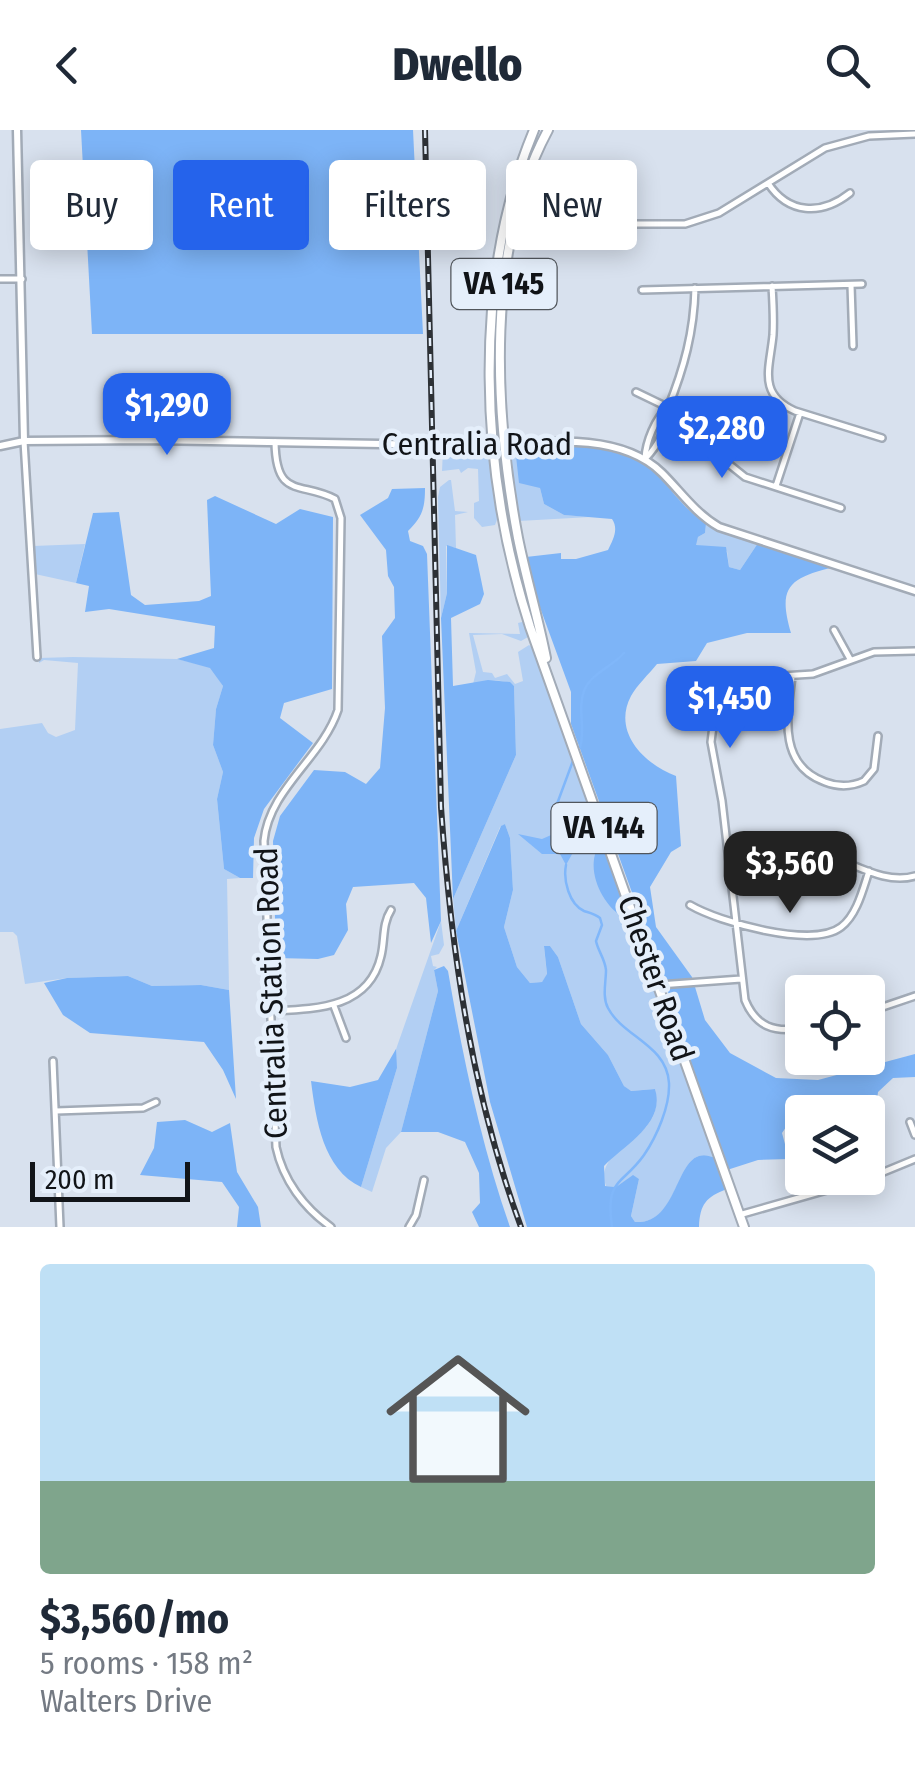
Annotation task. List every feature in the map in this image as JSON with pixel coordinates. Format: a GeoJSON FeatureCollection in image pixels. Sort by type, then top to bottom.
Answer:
{"type":"FeatureCollection","features":[{"type":"Feature","properties":{"kind":"main road"},"geometry":{"type":"LineString","coordinates":[[17,130],[24,441]]}},
{"type":"Feature","properties":{"kind":"main road","name":"Chester Road"},"geometry":{"type":"LineString","coordinates":[[523,160],[534,130]]}},
{"type":"Feature","properties":{"kind":"main road","name":"Chester Road"},"geometry":{"type":"LineString","coordinates":[[536,160],[548,130]]}},
{"type":"Feature","properties":{"kind":"main road","name":"Chester Road"},"geometry":{"type":"LineString","coordinates":[[506,219],[492,297],[496,446],[502,508],[516,580],[744,1227]]}},
{"type":"Feature","properties":{"kind":"main road","name":"Chester Road"},"geometry":{"type":"LineString","coordinates":[[509,250],[501,330],[506,445],[518,536],[549,672]]}},
{"type":"Feature","properties":{"kind":"main road","name":"Centralia Road"},"geometry":{"type":"LineString","coordinates":[[0,446],[24,441],[602,445],[645,459],[700,515],[719,526],[915,591]]}},
{"type":"Feature","properties":{"kind":"street"},"geometry":{"type":"LineString","coordinates":[[637,225],[702,220],[814,153],[841,142],[887,134],[915,134]]}},
{"type":"Feature","properties":{"kind":"street"},"geometry":{"type":"LineString","coordinates":[[768,183],[782,201],[798,208],[832,205],[850,194]]}},
{"type":"Feature","properties":{"kind":"street"},"geometry":{"type":"LineString","coordinates":[[0,280],[22,279]]}},
{"type":"Feature","properties":{"kind":"street"},"geometry":{"type":"LineString","coordinates":[[851,284],[853,346]]}},
{"type":"Feature","properties":{"kind":"street"},"geometry":{"type":"LineString","coordinates":[[642,290],[862,284]]}},
{"type":"Feature","properties":{"kind":"street"},"geometry":{"type":"LineString","coordinates":[[772,286],[769,386],[784,406],[882,438]]}},
{"type":"Feature","properties":{"kind":"street"},"geometry":{"type":"LineString","coordinates":[[645,459],[654,450],[670,414],[668,408],[691,340],[695,288]]}},
{"type":"Feature","properties":{"kind":"street"},"geometry":{"type":"LineString","coordinates":[[636,392],[692,420],[736,470],[776,488],[840,508]]}},
{"type":"Feature","properties":{"kind":"street"},"geometry":{"type":"LineString","coordinates":[[776,488],[800,413]]}},
{"type":"Feature","properties":{"kind":"street"},"geometry":{"type":"LineString","coordinates":[[24,441],[38,657]]}},
{"type":"Feature","properties":{"kind":"street","name":"Centralia Station Road"},"geometry":{"type":"LineString","coordinates":[[275,442],[280,474],[304,492],[336,498],[339,506],[342,582],[337,607],[338,710],[328,732],[273,809],[265,830],[278,1157],[303,1202],[331,1227]]}},
{"type":"Feature","properties":{"kind":"street"},"geometry":{"type":"LineString","coordinates":[[834,630],[850,659]]}},
{"type":"Feature","properties":{"kind":"street"},"geometry":{"type":"LineString","coordinates":[[785,1030],[762,1024],[747,1007],[713,755],[712,722],[719,703],[737,684],[761,676],[813,674],[874,652],[915,652]]}},
{"type":"Feature","properties":{"kind":"street"},"geometry":{"type":"LineString","coordinates":[[792,677],[789,745],[800,766],[815,778],[839,786],[864,782],[874,768],[878,736]]}},
{"type":"Feature","properties":{"kind":"street"},"geometry":{"type":"LineString","coordinates":[[680,717],[712,722]]}},
{"type":"Feature","properties":{"kind":"street"},"geometry":{"type":"LineString","coordinates":[[728,848],[810,851],[892,878],[915,876]]}},
{"type":"Feature","properties":{"kind":"street"},"geometry":{"type":"LineString","coordinates":[[690,905],[704,913],[794,935],[827,934],[851,916],[869,871]]}},
{"type":"Feature","properties":{"kind":"street"},"geometry":{"type":"LineString","coordinates":[[271,1010],[334,1006],[356,994],[372,977],[382,954],[386,917],[391,910]]}},
{"type":"Feature","properties":{"kind":"street"},"geometry":{"type":"LineString","coordinates":[[659,985],[742,979]]}},
{"type":"Feature","properties":{"kind":"street"},"geometry":{"type":"LineString","coordinates":[[885,1006],[915,996]]}},
{"type":"Feature","properties":{"kind":"street"},"geometry":{"type":"LineString","coordinates":[[334,1006],[346,1038]]}},
{"type":"Feature","properties":{"kind":"street"},"geometry":{"type":"LineString","coordinates":[[53,1061],[60,1227]]}},
{"type":"Feature","properties":{"kind":"street"},"geometry":{"type":"LineString","coordinates":[[56,1112],[142,1108],[156,1102]]}},
{"type":"Feature","properties":{"kind":"street"},"geometry":{"type":"LineString","coordinates":[[910,1122],[915,1135]]}},
{"type":"Feature","properties":{"kind":"street"},"geometry":{"type":"LineString","coordinates":[[885,1171],[915,1159]]}},
{"type":"Feature","properties":{"kind":"street"},"geometry":{"type":"LineString","coordinates":[[409,1227],[424,1180]]}},
{"type":"Feature","properties":{"kind":"street"},"geometry":{"type":"LineString","coordinates":[[739,1215],[805,1195]]}},
{"type":"Feature","properties":{"kind":"shaded area"},"geometry":{"type":"Polygon","coordinates":[[[81,130],[413,130],[414,160],[329,160],[329,250],[419,250],[423,334],[92,334],[87,250],[153,250],[153,160],[83,160],[81,130]]]}},
{"type":"Feature","properties":{"kind":"shaded area"},"geometry":{"type":"Polygon","coordinates":[[[532,447],[516,456],[540,488],[544,504],[564,515],[590,517],[519,521],[510,459],[514,450],[532,447]]]}},
{"type":"Feature","properties":{"kind":"shaded area"},"geometry":{"type":"Polygon","coordinates":[[[532,447],[610,449],[644,462],[706,524],[696,545],[726,547],[729,567],[740,570],[758,543],[834,567],[807,575],[791,586],[786,604],[791,633],[747,633],[707,643],[696,661],[657,664],[631,696],[626,709],[628,734],[634,745],[653,764],[676,776],[681,846],[671,852],[650,887],[656,927],[692,977],[705,1020],[730,1053],[776,1078],[818,1080],[837,1075],[885,1075],[885,1062],[915,1054],[915,1077],[893,1078],[878,1095],[785,1095],[782,1133],[785,1159],[758,1160],[727,1170],[680,1037],[676,1014],[571,724],[571,692],[531,583],[526,557],[561,553],[561,559],[576,559],[608,550],[615,527],[612,519],[564,515],[544,504],[540,488],[519,483],[516,456],[532,447]]]}},
{"type":"Feature","properties":{"kind":"shaded area"},"geometry":{"type":"Polygon","coordinates":[[[443,450],[481,451],[492,457],[498,517],[495,525],[482,527],[474,518],[474,503],[479,501],[478,469],[468,468],[461,473],[459,469],[442,471],[443,450]]]}},
{"type":"Feature","properties":{"kind":"shaded area"},"geometry":{"type":"Polygon","coordinates":[[[449,480],[455,511],[468,512],[455,515],[456,548],[446,546],[447,593],[441,618],[438,497],[440,487],[449,480]]]}},
{"type":"Feature","properties":{"kind":"shaded area"},"geometry":{"type":"Polygon","coordinates":[[[425,488],[422,512],[408,531],[410,541],[423,546],[427,554],[441,921],[431,943],[426,898],[414,883],[353,887],[346,904],[348,930],[334,955],[318,959],[276,958],[273,841],[280,816],[314,770],[345,772],[366,784],[380,768],[385,708],[382,636],[395,618],[394,587],[388,576],[386,550],[360,515],[388,498],[392,489],[425,488]]]}},
{"type":"Feature","properties":{"kind":"shaded area"},"geometry":{"type":"Polygon","coordinates":[[[215,496],[276,524],[300,509],[333,517],[332,689],[284,703],[280,718],[313,743],[264,809],[254,838],[253,878],[240,878],[224,869],[217,799],[223,772],[213,745],[216,709],[223,686],[210,668],[177,659],[214,648],[215,626],[109,609],[85,612],[89,586],[76,583],[93,513],[119,512],[131,595],[145,605],[199,601],[211,596],[207,500],[215,496]]]}},
{"type":"Feature","properties":{"kind":"shaded area"},"geometry":{"type":"Polygon","coordinates":[[[706,524],[758,543],[740,570],[729,567],[727,551],[695,545],[705,533],[706,524]]]}},
{"type":"Feature","properties":{"kind":"shaded area"},"geometry":{"type":"Polygon","coordinates":[[[85,544],[76,583],[35,574],[33,546],[85,544]]]}},
{"type":"Feature","properties":{"kind":"shaded area"},"geometry":{"type":"Polygon","coordinates":[[[447,545],[476,555],[484,594],[480,604],[451,618],[453,686],[488,680],[514,686],[516,755],[453,899],[441,618],[447,593],[447,545]]]}},
{"type":"Feature","properties":{"kind":"shaded area"},"geometry":{"type":"Polygon","coordinates":[[[526,621],[528,637],[521,641],[502,634],[473,635],[483,672],[492,673],[495,678],[507,674],[515,684],[523,681],[518,652],[529,645],[536,650],[717,1159],[703,1155],[693,1160],[663,1210],[651,1219],[635,1222],[631,1216],[639,1179],[633,1176],[616,1187],[606,1186],[605,1172],[610,1161],[651,1120],[656,1106],[655,1089],[630,1091],[624,1086],[608,1055],[581,1024],[558,957],[550,946],[544,947],[547,975],[542,982],[530,983],[517,967],[504,927],[513,890],[510,838],[505,824],[500,827],[456,931],[453,899],[516,755],[514,686],[499,681],[473,684],[476,672],[469,633],[520,634],[518,623],[526,621]]]}},
{"type":"Feature","properties":{"kind":"shaded area"},"geometry":{"type":"Polygon","coordinates":[[[39,658],[177,659],[211,667],[223,686],[216,709],[213,745],[223,772],[217,799],[224,869],[240,878],[227,879],[229,990],[201,985],[152,986],[128,976],[25,984],[17,936],[0,932],[0,729],[42,723],[56,737],[75,730],[78,663],[39,663],[39,658]]]}},
{"type":"Feature","properties":{"kind":"shaded area"},"geometry":{"type":"Polygon","coordinates":[[[505,824],[510,838],[513,890],[504,927],[517,967],[530,983],[542,982],[547,974],[544,946],[550,946],[558,957],[581,1024],[608,1055],[624,1086],[631,1091],[655,1089],[657,1101],[649,1123],[604,1166],[605,1186],[616,1187],[633,1175],[639,1179],[631,1216],[635,1222],[651,1219],[662,1210],[693,1160],[703,1155],[717,1159],[727,1189],[706,1202],[699,1227],[527,1227],[490,1102],[456,931],[505,824]]]}},
{"type":"Feature","properties":{"kind":"shaded area"},"geometry":{"type":"Polygon","coordinates":[[[558,832],[572,838],[595,836],[576,847],[566,865],[560,854],[542,854],[518,834],[542,839],[558,832]]]}},
{"type":"Feature","properties":{"kind":"shaded area"},"geometry":{"type":"Polygon","coordinates":[[[604,839],[624,894],[624,918],[608,903],[596,882],[594,859],[604,839]]]}},
{"type":"Feature","properties":{"kind":"shaded area"},"geometry":{"type":"Polygon","coordinates":[[[441,921],[444,945],[439,954],[431,956],[433,966],[437,967],[434,970],[438,991],[401,1132],[386,1148],[372,1192],[361,1187],[397,1068],[394,1055],[441,921]]]}},
{"type":"Feature","properties":{"kind":"shaded area"},"geometry":{"type":"Polygon","coordinates":[[[444,966],[482,1132],[510,1227],[479,1227],[472,1212],[480,1203],[479,1173],[465,1142],[438,1132],[401,1132],[438,991],[434,970],[444,966]]]}},
{"type":"Feature","properties":{"kind":"shaded area"},"geometry":{"type":"Polygon","coordinates":[[[128,976],[152,986],[201,985],[229,990],[236,1099],[204,1042],[90,1033],[63,1015],[44,983],[67,978],[128,976]]]}},
{"type":"Feature","properties":{"kind":"shaded area"},"geometry":{"type":"Polygon","coordinates":[[[396,1049],[397,1068],[361,1187],[348,1179],[330,1156],[319,1127],[311,1081],[350,1087],[378,1080],[396,1049]]]}},
{"type":"Feature","properties":{"kind":"shaded area"},"geometry":{"type":"Polygon","coordinates":[[[185,1120],[212,1132],[230,1123],[237,1172],[258,1207],[261,1227],[237,1227],[239,1207],[222,1182],[140,1175],[154,1148],[157,1122],[185,1120]]]}},
{"type":"Feature","properties":{"kind":"waterway"},"geometry":{"type":"LineString","coordinates":[[580,747],[584,691],[592,679],[624,653]]}},
{"type":"Feature","properties":{"kind":"waterway"},"geometry":{"type":"LineString","coordinates":[[561,832],[557,804],[574,758]]}},
{"type":"Feature","properties":{"kind":"waterway"},"geometry":{"type":"LineString","coordinates":[[566,865],[566,884],[574,903],[600,918],[602,925],[596,941],[605,966],[606,1004],[615,1018],[661,1059],[669,1083],[665,1111],[654,1139],[613,1191],[612,1227]]}},
{"type":"Feature","properties":{"kind":"railway"},"geometry":{"type":"LineString","coordinates":[[425,130],[445,861],[476,1072],[521,1227]]}}]}
